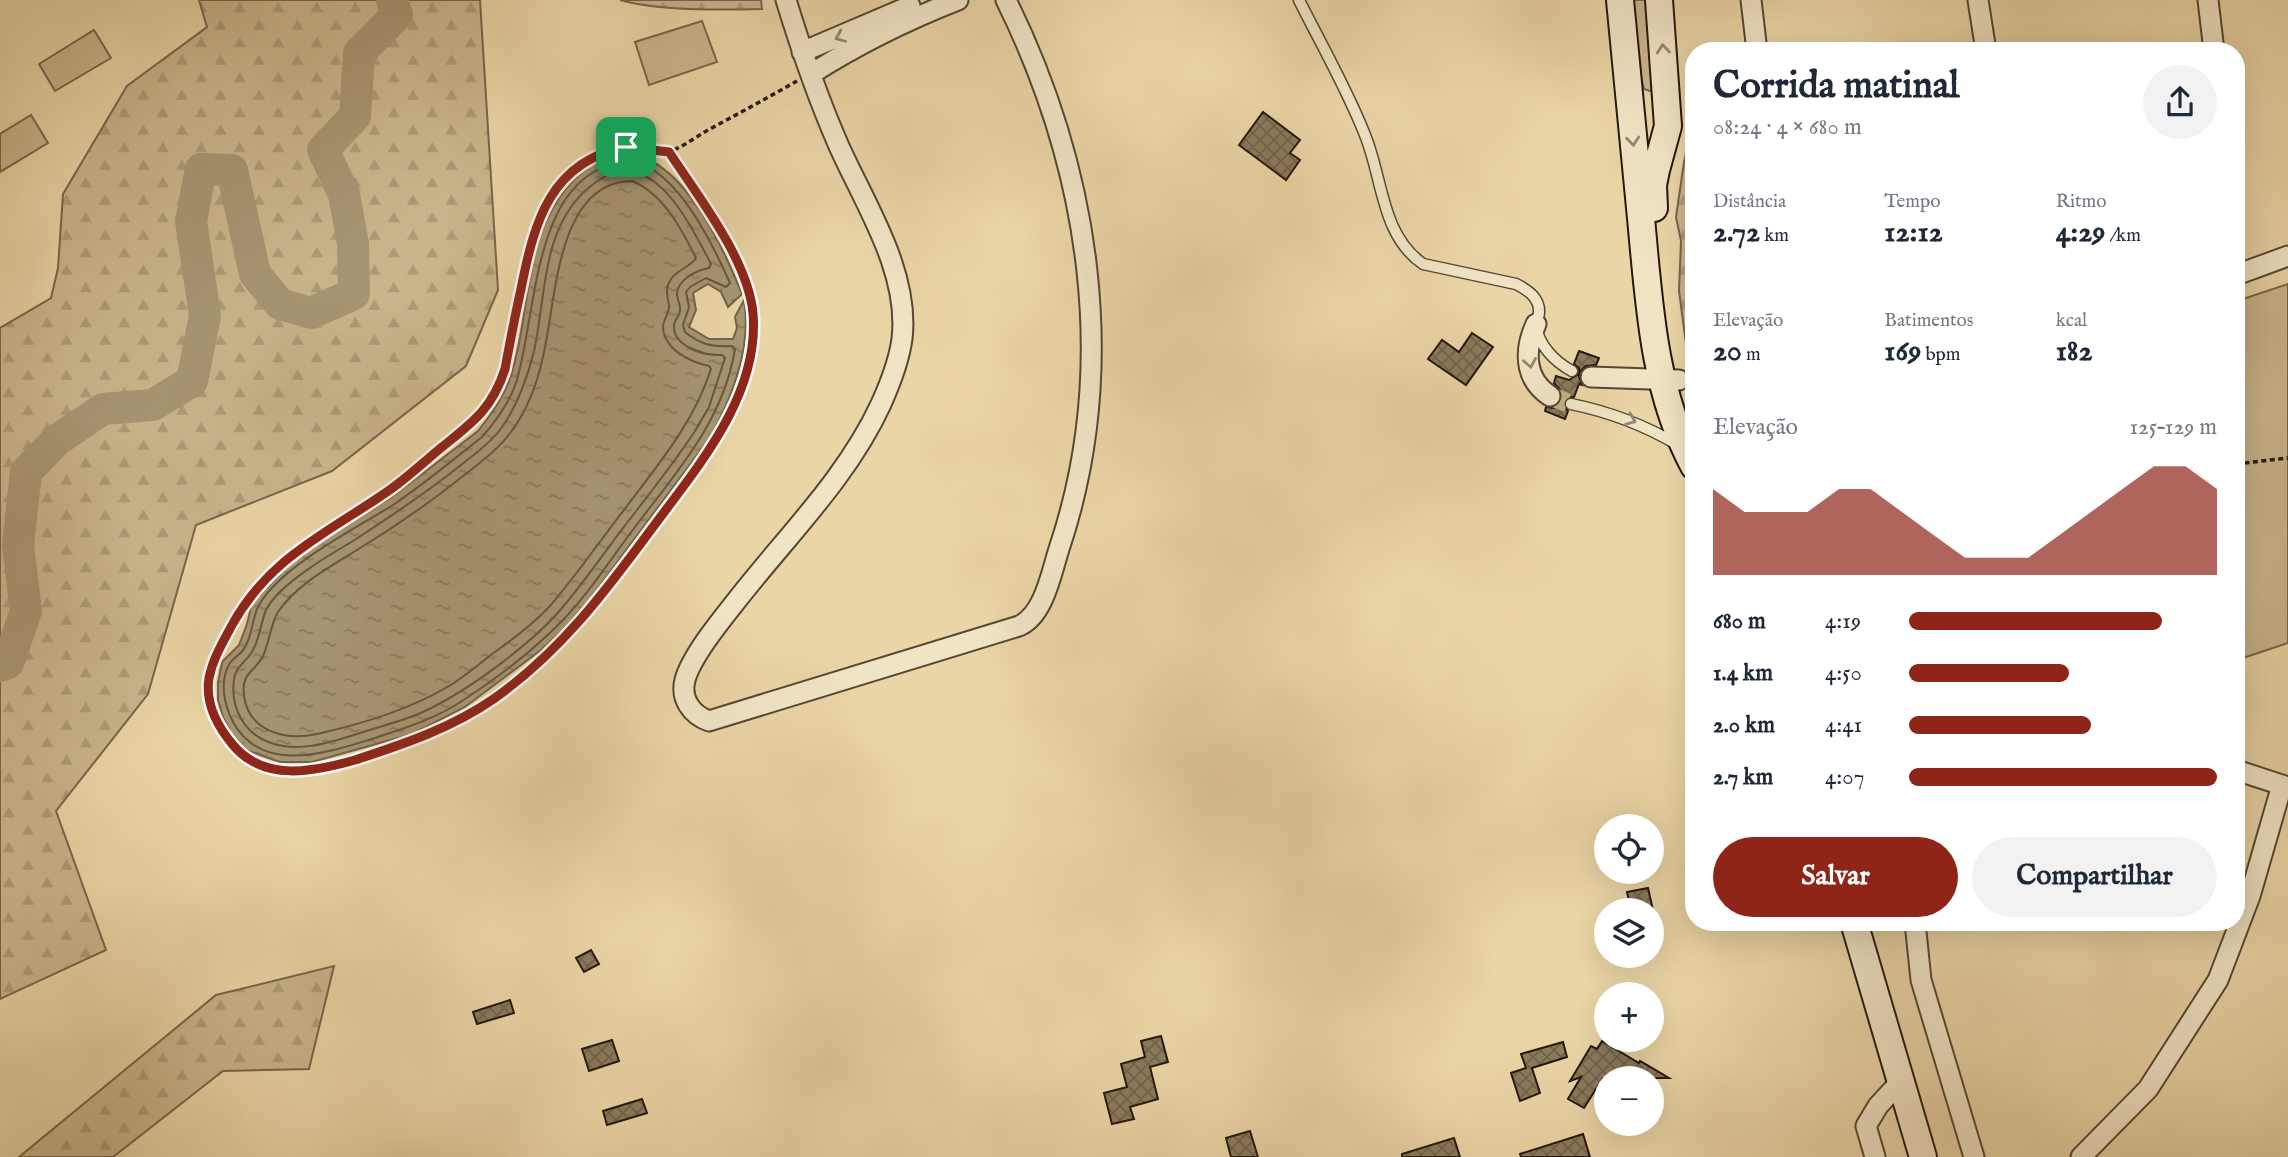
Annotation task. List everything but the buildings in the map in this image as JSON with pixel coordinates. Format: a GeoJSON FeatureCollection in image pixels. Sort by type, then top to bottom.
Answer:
{"type":"FeatureCollection","features":[{"type":"Feature","properties":{"kind":"street"},"geometry":{"type":"LineString","coordinates":[[786,0],[802,52],[840,148],[885,243],[899,297],[902,338],[893,373],[881,403],[842,470],[725,615],[689,670],[684,683],[687,701],[698,716],[709,721],[1018,626],[1033,617],[1048,583],[1073,501],[1089,410],[1090,310],[1081,227],[1058,124],[1030,51],[1006,0]]}},
{"type":"Feature","properties":{"kind":"street"},"geometry":{"type":"LineString","coordinates":[[802,52],[923,0]]}},
{"type":"Feature","properties":{"kind":"street"},"geometry":{"type":"LineString","coordinates":[[811,74],[842,54],[958,0]]}},
{"type":"Feature","properties":{"kind":"street"},"geometry":{"type":"LineString","coordinates":[[1620,0],[1648,288],[1670,380]]}},
{"type":"Feature","properties":{"kind":"street"},"geometry":{"type":"LineString","coordinates":[[1659,0],[1668,126],[1653,185],[1670,380],[1670,411],[1685,436]]}},
{"type":"Feature","properties":{"kind":"street"},"geometry":{"type":"LineString","coordinates":[[1751,0],[1756,42]]}},
{"type":"Feature","properties":{"kind":"street"},"geometry":{"type":"LineString","coordinates":[[1978,0],[1985,42]]}},
{"type":"Feature","properties":{"kind":"street"},"geometry":{"type":"LineString","coordinates":[[2208,0],[2213,42]]}},
{"type":"Feature","properties":{"kind":"street"},"geometry":{"type":"LineString","coordinates":[[1625,55],[1632,64],[1636,86],[1645,101],[1659,100],[1667,93]]}},
{"type":"Feature","properties":{"kind":"street"},"geometry":{"type":"LineString","coordinates":[[2245,272],[2288,256]]}},
{"type":"Feature","properties":{"kind":"street"},"geometry":{"type":"LineString","coordinates":[[1536,324],[1527,356],[1534,380],[1542,391],[1550,396]]}},
{"type":"Feature","properties":{"kind":"street"},"geometry":{"type":"LineString","coordinates":[[1591,377],[1670,380]]}},
{"type":"Feature","properties":{"kind":"street"},"geometry":{"type":"LineString","coordinates":[[2245,773],[2285,786],[2245,909]]}},
{"type":"Feature","properties":{"kind":"street"},"geometry":{"type":"LineString","coordinates":[[1857,931],[1923,1157]]}},
{"type":"Feature","properties":{"kind":"street"},"geometry":{"type":"LineString","coordinates":[[1916,931],[1921,980],[1974,1157]]}},
{"type":"Feature","properties":{"kind":"street"},"geometry":{"type":"LineString","coordinates":[[2081,1157],[2148,1089],[2218,980],[2237,931]]}},
{"type":"Feature","properties":{"kind":"street"},"geometry":{"type":"LineString","coordinates":[[1875,1157],[1866,1126],[1878,1106],[1900,1081]]}},
{"type":"Feature","properties":{"kind":"lane"},"geometry":{"type":"LineString","coordinates":[[1299,0],[1365,135],[1388,216],[1401,244],[1423,264],[1516,284],[1530,291],[1539,312],[1536,324],[1548,352],[1561,365],[1572,371]]}},
{"type":"Feature","properties":{"kind":"lane"},"geometry":{"type":"LineString","coordinates":[[1571,404],[1634,421],[1685,445]]}},
{"type":"Feature","properties":{"kind":"path"},"geometry":{"type":"LineString","coordinates":[[669,152],[714,221],[734,258],[750,297],[753,315],[749,358],[744,378],[725,424],[700,465],[572,631],[546,657],[494,698],[466,716],[431,734],[340,764],[288,773],[244,758],[215,719],[208,699],[209,679],[218,649],[242,606],[276,566],[300,547],[392,488],[482,414],[500,385],[505,369],[530,242],[542,209],[560,184],[586,160],[607,151],[626,147],[669,152],[811,74]]}},
{"type":"Feature","properties":{"kind":"path"},"geometry":{"type":"LineString","coordinates":[[2245,463],[2288,458]]}},
{"type":"Feature","properties":{"kind":"green space"},"geometry":{"type":"Polygon","coordinates":[[[199,0],[480,0],[498,290],[466,366],[332,471],[196,525],[148,694],[56,811],[106,950],[0,999],[0,328],[51,298],[58,268],[63,194],[127,86],[207,27],[199,0]]]}},
{"type":"Feature","properties":{"kind":"green space"},"geometry":{"type":"Polygon","coordinates":[[[620,0],[761,0],[762,9],[671,8],[620,0]]]}},
{"type":"Feature","properties":{"kind":"green space"},"geometry":{"type":"Polygon","coordinates":[[[1632,0],[1649,0],[1657,87],[1650,91],[1644,89],[1639,70],[1632,0]]]}},
{"type":"Feature","properties":{"kind":"green space"},"geometry":{"type":"Polygon","coordinates":[[[702,21],[717,62],[649,85],[635,42],[702,21]]]}},
{"type":"Feature","properties":{"kind":"green space"},"geometry":{"type":"Polygon","coordinates":[[[94,30],[111,58],[55,91],[39,64],[94,30]]]}},
{"type":"Feature","properties":{"kind":"green space"},"geometry":{"type":"Polygon","coordinates":[[[31,115],[48,143],[0,172],[0,134],[31,115]]]}},
{"type":"Feature","properties":{"kind":"green space"},"geometry":{"type":"Polygon","coordinates":[[[1685,157],[1685,336],[1679,291],[1681,241],[1676,217],[1685,157]]]}},
{"type":"Feature","properties":{"kind":"green space"},"geometry":{"type":"Polygon","coordinates":[[[2288,284],[2288,643],[2245,657],[2245,298],[2288,284]]]}},
{"type":"Feature","properties":{"kind":"green space"},"geometry":{"type":"Polygon","coordinates":[[[334,966],[309,1069],[223,1071],[113,1157],[19,1157],[216,995],[334,966]]]}},
{"type":"Feature","properties":{"kind":"water"},"geometry":{"type":"Polygon","coordinates":[[[635,155],[654,162],[687,192],[714,233],[742,294],[728,307],[721,292],[708,284],[693,293],[696,310],[689,327],[709,339],[733,339],[737,328],[735,317],[744,300],[746,318],[743,354],[732,390],[709,439],[589,600],[564,629],[541,650],[465,707],[412,734],[312,762],[280,762],[246,750],[232,735],[223,717],[218,700],[218,683],[222,662],[239,645],[252,603],[298,556],[392,497],[478,431],[509,381],[537,247],[559,198],[577,177],[596,163],[618,156],[635,155]]]}},
{"type":"Feature","properties":{"kind":"waterway"},"geometry":{"type":"LineString","coordinates":[[0,666],[8,663],[26,611],[18,545],[26,472],[57,440],[103,409],[153,405],[192,381],[205,316],[191,221],[201,169],[232,170],[255,274],[280,304],[311,313],[354,294],[353,244],[344,194],[323,150],[355,116],[359,53],[397,15],[392,0]]}},
{"type":"Feature","properties":{"kind":"tunnel"},"geometry":{"type":"LineString","coordinates":[[1550,396],[1571,404]]}},
{"type":"Feature","properties":{"kind":"route"},"geometry":{"type":"LineString","coordinates":[[626,147],[669,152],[714,221],[744,278],[750,297],[752,336],[744,378],[725,424],[700,465],[608,587],[559,645],[521,678],[466,716],[431,734],[395,747],[314,769],[288,773],[244,758],[215,719],[208,699],[209,679],[218,649],[242,606],[276,566],[300,547],[392,488],[482,414],[500,385],[505,369],[530,242],[542,209],[560,184],[586,160],[626,147]]}}]}
